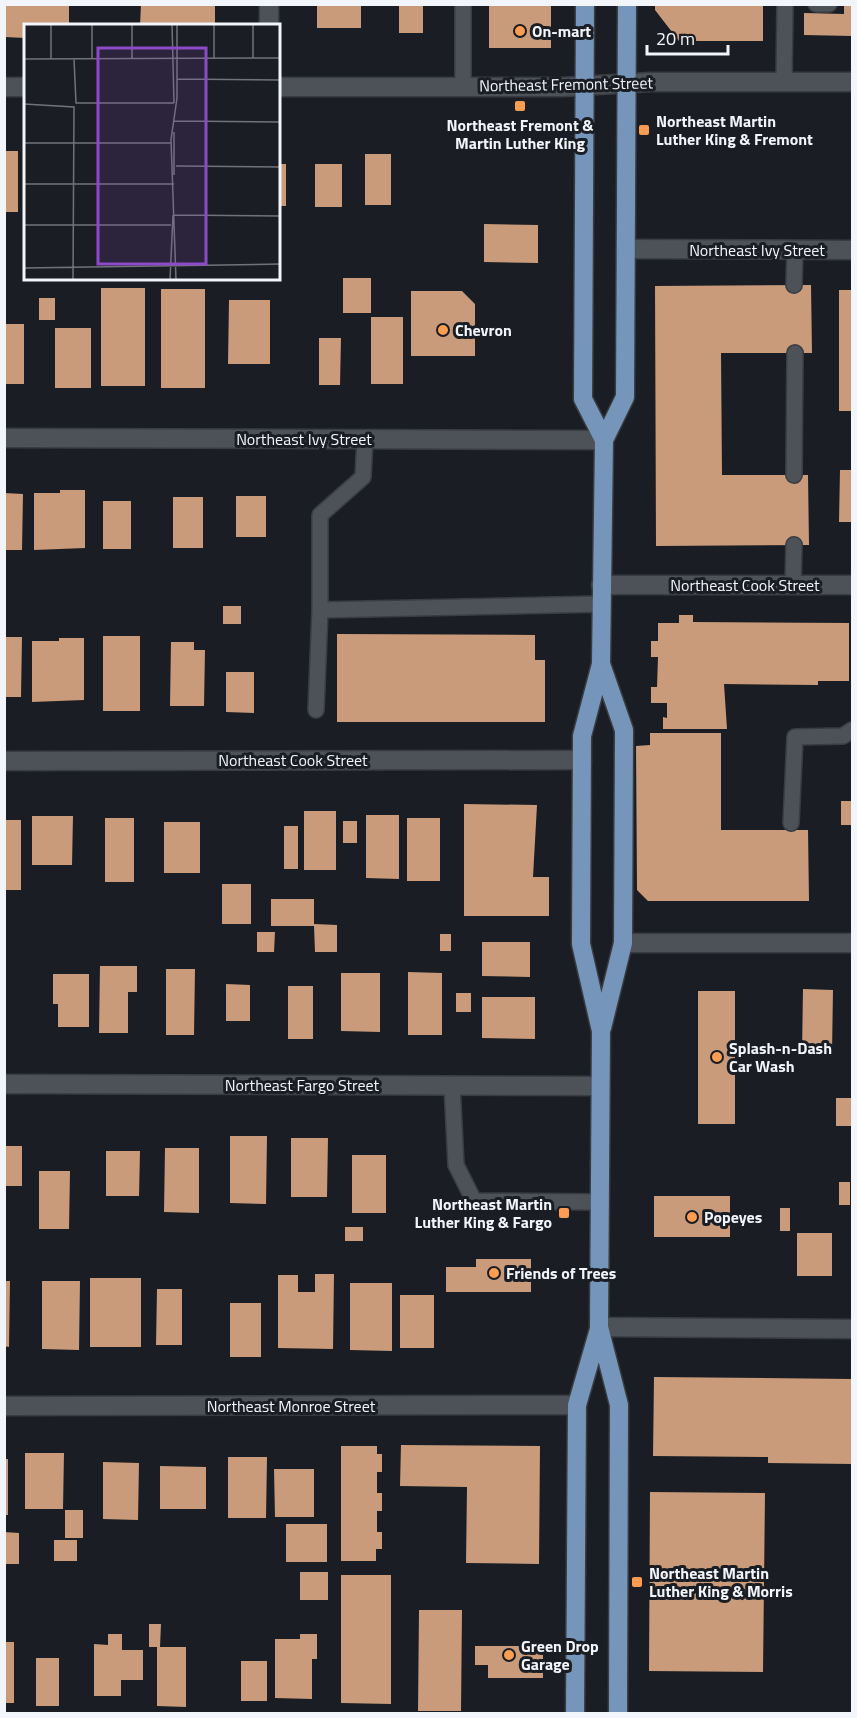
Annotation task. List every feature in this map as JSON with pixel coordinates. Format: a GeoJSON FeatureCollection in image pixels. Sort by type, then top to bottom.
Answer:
{"type":"FeatureCollection","features":[{"type":"Feature","properties":{"kind":"main road"},"geometry":{"type":"LineString","coordinates":[[585,4],[583,399],[604,440]]}},
{"type":"Feature","properties":{"kind":"main road"},"geometry":{"type":"LineString","coordinates":[[601,1031],[580,944],[582,736],[601,664],[604,440],[625,397],[627,4]]}},
{"type":"Feature","properties":{"kind":"main road"},"geometry":{"type":"LineString","coordinates":[[601,664],[624,730],[622,943],[601,1031],[599,1202],[599,1327],[619,1405],[618,1713]]}},
{"type":"Feature","properties":{"kind":"main road"},"geometry":{"type":"LineString","coordinates":[[575,1713],[577,1405],[599,1327]]}},
{"type":"Feature","properties":{"kind":"street"},"geometry":{"type":"LineString","coordinates":[[269,4],[269,24]]}},
{"type":"Feature","properties":{"kind":"street","name":"Northeast Fremont Street"},"geometry":{"type":"LineString","coordinates":[[280,87],[852,82]]}},
{"type":"Feature","properties":{"kind":"street"},"geometry":{"type":"LineString","coordinates":[[4,87],[24,87]]}},
{"type":"Feature","properties":{"kind":"street","name":"Northeast Ivy Street"},"geometry":{"type":"LineString","coordinates":[[626,249],[852,250]]}},
{"type":"Feature","properties":{"kind":"street","name":"Northeast Ivy Street"},"geometry":{"type":"LineString","coordinates":[[4,438],[604,440]]}},
{"type":"Feature","properties":{"kind":"street","name":"Northeast Cook Street"},"geometry":{"type":"LineString","coordinates":[[601,585],[852,585]]}},
{"type":"Feature","properties":{"kind":"street","name":"Northeast Cook Street"},"geometry":{"type":"LineString","coordinates":[[4,760],[582,760]]}},
{"type":"Feature","properties":{"kind":"street"},"geometry":{"type":"LineString","coordinates":[[622,943],[852,943]]}},
{"type":"Feature","properties":{"kind":"street","name":"Northeast Fargo Street"},"geometry":{"type":"LineString","coordinates":[[4,1084],[600,1086]]}},
{"type":"Feature","properties":{"kind":"street"},"geometry":{"type":"LineString","coordinates":[[599,1327],[852,1329]]}},
{"type":"Feature","properties":{"kind":"street","name":"Northeast Monroe Street"},"geometry":{"type":"LineString","coordinates":[[4,1406],[577,1405]]}},
{"type":"Feature","properties":{"kind":"lane"},"geometry":{"type":"LineString","coordinates":[[463,4],[463,86]]}},
{"type":"Feature","properties":{"kind":"lane"},"geometry":{"type":"LineString","coordinates":[[784,82],[785,4]]}},
{"type":"Feature","properties":{"kind":"lane"},"geometry":{"type":"LineString","coordinates":[[816,4],[829,4]]}},
{"type":"Feature","properties":{"kind":"lane"},"geometry":{"type":"LineString","coordinates":[[794,285],[795,250]]}},
{"type":"Feature","properties":{"kind":"lane"},"geometry":{"type":"LineString","coordinates":[[794,475],[795,353]]}},
{"type":"Feature","properties":{"kind":"lane"},"geometry":{"type":"LineString","coordinates":[[316,710],[320,610],[320,515],[363,477],[364,439]]}},
{"type":"Feature","properties":{"kind":"lane"},"geometry":{"type":"LineString","coordinates":[[793,585],[794,545]]}},
{"type":"Feature","properties":{"kind":"lane"},"geometry":{"type":"LineString","coordinates":[[320,610],[601,604]]}},
{"type":"Feature","properties":{"kind":"lane"},"geometry":{"type":"LineString","coordinates":[[791,823],[795,737],[843,736],[852,730]]}},
{"type":"Feature","properties":{"kind":"lane"},"geometry":{"type":"LineString","coordinates":[[452,1085],[456,1164],[474,1201],[599,1202]]}},
{"type":"Feature","properties":{"kind":"building"},"geometry":{"type":"Polygon","coordinates":[[[4,4],[69,4],[69,24],[24,24],[24,38],[4,37],[4,4]]]}},
{"type":"Feature","properties":{"kind":"building"},"geometry":{"type":"Polygon","coordinates":[[[141,4],[215,4],[215,24],[140,24],[141,4]]]}},
{"type":"Feature","properties":{"kind":"building"},"geometry":{"type":"Polygon","coordinates":[[[399,4],[423,4],[423,33],[399,33],[399,4]]]}},
{"type":"Feature","properties":{"kind":"building","name":"On-mart"},"geometry":{"type":"Polygon","coordinates":[[[489,4],[551,4],[551,48],[489,48],[489,4]]]}},
{"type":"Feature","properties":{"kind":"building"},"geometry":{"type":"Polygon","coordinates":[[[655,4],[763,4],[763,41],[679,41],[655,10],[655,4]]]}},
{"type":"Feature","properties":{"kind":"building"},"geometry":{"type":"Polygon","coordinates":[[[844,4],[852,4],[852,36],[804,35],[804,13],[844,14],[844,4]]]}},
{"type":"Feature","properties":{"kind":"building"},"geometry":{"type":"Polygon","coordinates":[[[317,5],[361,5],[361,28],[317,28],[317,5]]]}},
{"type":"Feature","properties":{"kind":"building"},"geometry":{"type":"Polygon","coordinates":[[[4,151],[18,151],[18,212],[4,212],[4,151]]]}},
{"type":"Feature","properties":{"kind":"building"},"geometry":{"type":"Polygon","coordinates":[[[365,154],[391,154],[391,205],[365,205],[365,154]]]}},
{"type":"Feature","properties":{"kind":"building"},"geometry":{"type":"Polygon","coordinates":[[[280,164],[286,164],[286,206],[280,206],[280,164]]]}},
{"type":"Feature","properties":{"kind":"building"},"geometry":{"type":"Polygon","coordinates":[[[315,164],[342,164],[342,207],[315,207],[315,164]]]}},
{"type":"Feature","properties":{"kind":"building"},"geometry":{"type":"Polygon","coordinates":[[[484,224],[538,225],[538,263],[484,262],[484,224]]]}},
{"type":"Feature","properties":{"kind":"building"},"geometry":{"type":"Polygon","coordinates":[[[343,278],[371,278],[371,313],[343,313],[343,278]]]}},
{"type":"Feature","properties":{"kind":"building"},"geometry":{"type":"Polygon","coordinates":[[[811,285],[812,353],[721,353],[722,475],[808,475],[809,545],[656,546],[655,286],[811,285]]]}},
{"type":"Feature","properties":{"kind":"building"},"geometry":{"type":"Polygon","coordinates":[[[101,288],[145,288],[145,386],[101,386],[101,288]]]}},
{"type":"Feature","properties":{"kind":"building"},"geometry":{"type":"Polygon","coordinates":[[[161,289],[205,289],[205,388],[161,388],[161,289]]]}},
{"type":"Feature","properties":{"kind":"building"},"geometry":{"type":"Polygon","coordinates":[[[839,290],[852,290],[852,411],[839,411],[839,290]]]}},
{"type":"Feature","properties":{"kind":"building","name":"Chevron"},"geometry":{"type":"Polygon","coordinates":[[[411,291],[462,291],[475,304],[475,356],[411,356],[411,291]]]}},
{"type":"Feature","properties":{"kind":"building"},"geometry":{"type":"Polygon","coordinates":[[[39,298],[55,298],[55,320],[39,320],[39,298]]]}},
{"type":"Feature","properties":{"kind":"building"},"geometry":{"type":"Polygon","coordinates":[[[229,300],[270,300],[270,364],[228,364],[229,300]]]}},
{"type":"Feature","properties":{"kind":"building"},"geometry":{"type":"Polygon","coordinates":[[[371,317],[403,317],[403,384],[371,384],[371,317]]]}},
{"type":"Feature","properties":{"kind":"building"},"geometry":{"type":"Polygon","coordinates":[[[4,324],[24,324],[24,384],[4,384],[4,324]]]}},
{"type":"Feature","properties":{"kind":"building"},"geometry":{"type":"Polygon","coordinates":[[[55,328],[91,328],[91,388],[55,388],[55,328]]]}},
{"type":"Feature","properties":{"kind":"building"},"geometry":{"type":"Polygon","coordinates":[[[319,338],[341,338],[340,385],[319,385],[319,338]]]}},
{"type":"Feature","properties":{"kind":"building"},"geometry":{"type":"Polygon","coordinates":[[[840,470],[852,470],[852,522],[839,522],[840,470]]]}},
{"type":"Feature","properties":{"kind":"building"},"geometry":{"type":"Polygon","coordinates":[[[60,490],[85,490],[85,548],[34,550],[34,493],[60,493],[60,490]]]}},
{"type":"Feature","properties":{"kind":"building"},"geometry":{"type":"Polygon","coordinates":[[[4,493],[23,494],[22,550],[4,550],[4,493]]]}},
{"type":"Feature","properties":{"kind":"building"},"geometry":{"type":"Polygon","coordinates":[[[236,496],[266,496],[266,537],[236,537],[236,496]]]}},
{"type":"Feature","properties":{"kind":"building"},"geometry":{"type":"Polygon","coordinates":[[[173,497],[203,497],[203,548],[173,548],[173,497]]]}},
{"type":"Feature","properties":{"kind":"building"},"geometry":{"type":"Polygon","coordinates":[[[103,501],[131,501],[131,549],[103,549],[103,501]]]}},
{"type":"Feature","properties":{"kind":"building"},"geometry":{"type":"Polygon","coordinates":[[[223,606],[241,606],[241,624],[223,624],[223,606]]]}},
{"type":"Feature","properties":{"kind":"building"},"geometry":{"type":"Polygon","coordinates":[[[679,615],[693,615],[693,622],[849,623],[849,681],[818,681],[818,685],[724,684],[727,729],[663,729],[663,717],[667,718],[667,703],[651,703],[651,687],[657,687],[658,657],[651,657],[651,641],[658,641],[658,623],[679,623],[679,615]]]}},
{"type":"Feature","properties":{"kind":"building"},"geometry":{"type":"Polygon","coordinates":[[[337,634],[535,635],[535,660],[545,660],[545,722],[337,722],[337,634]]]}},
{"type":"Feature","properties":{"kind":"building"},"geometry":{"type":"Polygon","coordinates":[[[103,636],[140,636],[140,711],[103,711],[103,636]]]}},
{"type":"Feature","properties":{"kind":"building"},"geometry":{"type":"Polygon","coordinates":[[[4,637],[22,637],[21,697],[4,697],[4,637]]]}},
{"type":"Feature","properties":{"kind":"building"},"geometry":{"type":"Polygon","coordinates":[[[59,638],[84,638],[84,700],[32,702],[32,641],[59,641],[59,638]]]}},
{"type":"Feature","properties":{"kind":"building"},"geometry":{"type":"Polygon","coordinates":[[[171,642],[194,642],[194,650],[205,650],[204,706],[170,706],[171,642]]]}},
{"type":"Feature","properties":{"kind":"building"},"geometry":{"type":"Polygon","coordinates":[[[226,672],[254,672],[254,713],[226,712],[226,672]]]}},
{"type":"Feature","properties":{"kind":"building"},"geometry":{"type":"Polygon","coordinates":[[[650,733],[721,733],[721,830],[808,830],[809,901],[648,901],[637,890],[636,746],[650,745],[650,733]]]}},
{"type":"Feature","properties":{"kind":"building"},"geometry":{"type":"Polygon","coordinates":[[[841,801],[852,801],[852,825],[841,825],[841,801]]]}},
{"type":"Feature","properties":{"kind":"building"},"geometry":{"type":"Polygon","coordinates":[[[464,804],[537,805],[533,877],[549,877],[549,916],[464,916],[464,804]]]}},
{"type":"Feature","properties":{"kind":"building"},"geometry":{"type":"Polygon","coordinates":[[[304,811],[336,811],[336,870],[304,870],[304,811]]]}},
{"type":"Feature","properties":{"kind":"building"},"geometry":{"type":"Polygon","coordinates":[[[366,815],[399,815],[399,879],[366,878],[366,815]]]}},
{"type":"Feature","properties":{"kind":"building"},"geometry":{"type":"Polygon","coordinates":[[[32,816],[73,816],[72,865],[32,865],[32,816]]]}},
{"type":"Feature","properties":{"kind":"building"},"geometry":{"type":"Polygon","coordinates":[[[105,818],[134,818],[134,882],[105,882],[105,818]]]}},
{"type":"Feature","properties":{"kind":"building"},"geometry":{"type":"Polygon","coordinates":[[[407,818],[440,818],[440,881],[407,881],[407,818]]]}},
{"type":"Feature","properties":{"kind":"building"},"geometry":{"type":"Polygon","coordinates":[[[4,820],[21,820],[21,890],[4,890],[4,820]]]}},
{"type":"Feature","properties":{"kind":"building"},"geometry":{"type":"Polygon","coordinates":[[[343,821],[357,821],[357,843],[343,843],[343,821]]]}},
{"type":"Feature","properties":{"kind":"building"},"geometry":{"type":"Polygon","coordinates":[[[164,822],[200,822],[200,873],[164,873],[164,822]]]}},
{"type":"Feature","properties":{"kind":"building"},"geometry":{"type":"Polygon","coordinates":[[[284,826],[298,826],[298,869],[284,869],[284,826]]]}},
{"type":"Feature","properties":{"kind":"building"},"geometry":{"type":"Polygon","coordinates":[[[222,884],[251,884],[251,924],[222,924],[222,884]]]}},
{"type":"Feature","properties":{"kind":"building"},"geometry":{"type":"Polygon","coordinates":[[[271,899],[314,899],[314,924],[337,925],[337,952],[315,952],[314,926],[271,926],[271,899]]]}},
{"type":"Feature","properties":{"kind":"building"},"geometry":{"type":"Polygon","coordinates":[[[257,932],[275,932],[274,952],[257,952],[257,932]]]}},
{"type":"Feature","properties":{"kind":"building"},"geometry":{"type":"Polygon","coordinates":[[[440,934],[451,934],[451,951],[440,951],[440,934]]]}},
{"type":"Feature","properties":{"kind":"building"},"geometry":{"type":"Polygon","coordinates":[[[482,942],[530,942],[530,977],[482,976],[482,942]]]}},
{"type":"Feature","properties":{"kind":"building"},"geometry":{"type":"Polygon","coordinates":[[[100,966],[137,966],[137,992],[128,992],[128,1033],[99,1033],[100,966]]]}},
{"type":"Feature","properties":{"kind":"building"},"geometry":{"type":"Polygon","coordinates":[[[166,969],[195,969],[194,1035],[166,1035],[166,969]]]}},
{"type":"Feature","properties":{"kind":"building"},"geometry":{"type":"Polygon","coordinates":[[[408,972],[442,973],[442,1035],[408,1035],[408,972]]]}},
{"type":"Feature","properties":{"kind":"building"},"geometry":{"type":"Polygon","coordinates":[[[341,973],[380,973],[380,1032],[341,1031],[341,973]]]}},
{"type":"Feature","properties":{"kind":"building"},"geometry":{"type":"Polygon","coordinates":[[[53,974],[89,974],[89,1027],[58,1027],[58,1004],[53,1004],[53,974]]]}},
{"type":"Feature","properties":{"kind":"building"},"geometry":{"type":"Polygon","coordinates":[[[226,984],[250,985],[250,1021],[226,1021],[226,984]]]}},
{"type":"Feature","properties":{"kind":"building"},"geometry":{"type":"Polygon","coordinates":[[[288,986],[313,986],[313,1039],[288,1039],[288,986]]]}},
{"type":"Feature","properties":{"kind":"building"},"geometry":{"type":"Polygon","coordinates":[[[803,989],[833,990],[832,1053],[802,1053],[803,989]]]}},
{"type":"Feature","properties":{"kind":"building","name":"Splash-n-Dash Car Wash"},"geometry":{"type":"Polygon","coordinates":[[[698,991],[735,991],[735,1124],[698,1124],[698,991]]]}},
{"type":"Feature","properties":{"kind":"building"},"geometry":{"type":"Polygon","coordinates":[[[456,993],[471,993],[471,1012],[456,1012],[456,993]]]}},
{"type":"Feature","properties":{"kind":"building"},"geometry":{"type":"Polygon","coordinates":[[[482,997],[535,997],[535,1039],[482,1038],[482,997]]]}},
{"type":"Feature","properties":{"kind":"building"},"geometry":{"type":"Polygon","coordinates":[[[836,1098],[852,1098],[852,1126],[836,1126],[836,1098]]]}},
{"type":"Feature","properties":{"kind":"building"},"geometry":{"type":"Polygon","coordinates":[[[230,1136],[267,1136],[266,1204],[230,1203],[230,1136]]]}},
{"type":"Feature","properties":{"kind":"building"},"geometry":{"type":"Polygon","coordinates":[[[291,1138],[328,1138],[327,1197],[291,1197],[291,1138]]]}},
{"type":"Feature","properties":{"kind":"building"},"geometry":{"type":"Polygon","coordinates":[[[4,1146],[22,1146],[22,1186],[4,1186],[4,1146]]]}},
{"type":"Feature","properties":{"kind":"building"},"geometry":{"type":"Polygon","coordinates":[[[165,1148],[199,1148],[199,1213],[164,1212],[165,1148]]]}},
{"type":"Feature","properties":{"kind":"building"},"geometry":{"type":"Polygon","coordinates":[[[106,1151],[140,1151],[139,1196],[106,1196],[106,1151]]]}},
{"type":"Feature","properties":{"kind":"building"},"geometry":{"type":"Polygon","coordinates":[[[352,1155],[386,1155],[386,1213],[352,1213],[352,1155]]]}},
{"type":"Feature","properties":{"kind":"building"},"geometry":{"type":"Polygon","coordinates":[[[39,1171],[70,1171],[69,1229],[39,1229],[39,1171]]]}},
{"type":"Feature","properties":{"kind":"building"},"geometry":{"type":"Polygon","coordinates":[[[839,1182],[850,1182],[850,1205],[839,1205],[839,1182]]]}},
{"type":"Feature","properties":{"kind":"building","name":"Popeyes"},"geometry":{"type":"Polygon","coordinates":[[[654,1196],[730,1196],[730,1237],[654,1237],[654,1196]]]}},
{"type":"Feature","properties":{"kind":"building"},"geometry":{"type":"Polygon","coordinates":[[[780,1208],[790,1208],[790,1231],[780,1231],[780,1208]]]}},
{"type":"Feature","properties":{"kind":"building"},"geometry":{"type":"Polygon","coordinates":[[[345,1227],[363,1227],[363,1241],[345,1241],[345,1227]]]}},
{"type":"Feature","properties":{"kind":"building"},"geometry":{"type":"Polygon","coordinates":[[[797,1233],[832,1233],[832,1276],[797,1276],[797,1233]]]}},
{"type":"Feature","properties":{"kind":"building"},"geometry":{"type":"Polygon","coordinates":[[[476,1259],[531,1259],[531,1292],[446,1292],[446,1267],[476,1267],[476,1259]]]}},
{"type":"Feature","properties":{"kind":"building"},"geometry":{"type":"Polygon","coordinates":[[[315,1274],[334,1274],[333,1349],[278,1348],[278,1275],[298,1275],[298,1292],[315,1292],[315,1274]]]}},
{"type":"Feature","properties":{"kind":"building"},"geometry":{"type":"Polygon","coordinates":[[[90,1278],[141,1278],[141,1347],[90,1347],[90,1278]]]}},
{"type":"Feature","properties":{"kind":"building"},"geometry":{"type":"Polygon","coordinates":[[[4,1281],[10,1281],[9,1347],[4,1346],[4,1281]]]}},
{"type":"Feature","properties":{"kind":"building"},"geometry":{"type":"Polygon","coordinates":[[[42,1281],[80,1281],[79,1350],[42,1349],[42,1281]]]}},
{"type":"Feature","properties":{"kind":"building"},"geometry":{"type":"Polygon","coordinates":[[[350,1283],[392,1283],[392,1351],[350,1350],[350,1283]]]}},
{"type":"Feature","properties":{"kind":"building"},"geometry":{"type":"Polygon","coordinates":[[[157,1289],[182,1289],[182,1345],[156,1345],[157,1289]]]}},
{"type":"Feature","properties":{"kind":"building"},"geometry":{"type":"Polygon","coordinates":[[[400,1295],[434,1295],[434,1348],[400,1348],[400,1295]]]}},
{"type":"Feature","properties":{"kind":"building"},"geometry":{"type":"Polygon","coordinates":[[[230,1303],[261,1303],[261,1357],[230,1357],[230,1303]]]}},
{"type":"Feature","properties":{"kind":"building"},"geometry":{"type":"Polygon","coordinates":[[[654,1377],[852,1379],[852,1464],[768,1463],[768,1457],[653,1456],[654,1377]]]}},
{"type":"Feature","properties":{"kind":"building"},"geometry":{"type":"Polygon","coordinates":[[[401,1445],[540,1446],[539,1564],[466,1563],[467,1487],[400,1486],[401,1445]]]}},
{"type":"Feature","properties":{"kind":"building"},"geometry":{"type":"Polygon","coordinates":[[[341,1446],[377,1446],[377,1454],[382,1454],[382,1472],[377,1472],[377,1493],[382,1493],[382,1511],[377,1511],[377,1532],[382,1532],[382,1549],[376,1549],[376,1561],[341,1561],[341,1446]]]}},
{"type":"Feature","properties":{"kind":"building"},"geometry":{"type":"Polygon","coordinates":[[[25,1453],[64,1453],[63,1509],[25,1509],[25,1453]]]}},
{"type":"Feature","properties":{"kind":"building"},"geometry":{"type":"Polygon","coordinates":[[[228,1457],[267,1457],[266,1518],[228,1518],[228,1457]]]}},
{"type":"Feature","properties":{"kind":"building"},"geometry":{"type":"Polygon","coordinates":[[[4,1459],[8,1459],[8,1515],[4,1515],[4,1459]]]}},
{"type":"Feature","properties":{"kind":"building"},"geometry":{"type":"Polygon","coordinates":[[[103,1462],[139,1463],[138,1520],[103,1519],[103,1462]]]}},
{"type":"Feature","properties":{"kind":"building"},"geometry":{"type":"Polygon","coordinates":[[[160,1466],[206,1467],[206,1509],[160,1509],[160,1466]]]}},
{"type":"Feature","properties":{"kind":"building"},"geometry":{"type":"Polygon","coordinates":[[[274,1469],[314,1469],[314,1517],[275,1517],[274,1469]]]}},
{"type":"Feature","properties":{"kind":"building"},"geometry":{"type":"Polygon","coordinates":[[[650,1492],[765,1493],[763,1672],[649,1671],[650,1492]]]}},
{"type":"Feature","properties":{"kind":"building"},"geometry":{"type":"Polygon","coordinates":[[[65,1510],[83,1510],[83,1538],[65,1538],[65,1510]]]}},
{"type":"Feature","properties":{"kind":"building"},"geometry":{"type":"Polygon","coordinates":[[[286,1524],[327,1524],[327,1562],[286,1562],[286,1524]]]}},
{"type":"Feature","properties":{"kind":"building"},"geometry":{"type":"Polygon","coordinates":[[[4,1532],[19,1533],[19,1564],[4,1564],[4,1532]]]}},
{"type":"Feature","properties":{"kind":"building"},"geometry":{"type":"Polygon","coordinates":[[[54,1540],[77,1540],[77,1561],[54,1561],[54,1540]]]}},
{"type":"Feature","properties":{"kind":"building"},"geometry":{"type":"Polygon","coordinates":[[[300,1572],[328,1572],[328,1600],[300,1600],[300,1572]]]}},
{"type":"Feature","properties":{"kind":"building"},"geometry":{"type":"Polygon","coordinates":[[[341,1575],[391,1575],[391,1704],[341,1703],[341,1575]]]}},
{"type":"Feature","properties":{"kind":"building"},"geometry":{"type":"Polygon","coordinates":[[[419,1610],[462,1610],[461,1711],[418,1711],[419,1610]]]}},
{"type":"Feature","properties":{"kind":"building"},"geometry":{"type":"Polygon","coordinates":[[[149,1624],[161,1624],[160,1647],[186,1647],[186,1707],[157,1706],[157,1647],[149,1647],[149,1624]]]}},
{"type":"Feature","properties":{"kind":"building"},"geometry":{"type":"Polygon","coordinates":[[[108,1634],[122,1634],[122,1650],[143,1650],[143,1680],[121,1680],[121,1696],[94,1696],[94,1644],[108,1645],[108,1634]]]}},
{"type":"Feature","properties":{"kind":"building"},"geometry":{"type":"Polygon","coordinates":[[[300,1634],[317,1634],[317,1659],[312,1659],[312,1699],[275,1698],[275,1639],[300,1639],[300,1634]]]}},
{"type":"Feature","properties":{"kind":"building"},"geometry":{"type":"Polygon","coordinates":[[[4,1642],[14,1642],[14,1703],[4,1703],[4,1642]]]}},
{"type":"Feature","properties":{"kind":"building","name":"Green Drop Garage"},"geometry":{"type":"Polygon","coordinates":[[[475,1646],[543,1646],[543,1678],[488,1678],[488,1665],[475,1665],[475,1646]]]}},
{"type":"Feature","properties":{"kind":"building"},"geometry":{"type":"Polygon","coordinates":[[[36,1658],[59,1658],[59,1706],[36,1706],[36,1658]]]}},
{"type":"Feature","properties":{"kind":"building"},"geometry":{"type":"Polygon","coordinates":[[[241,1661],[267,1661],[267,1701],[241,1701],[241,1661]]]}},
{"type":"Feature","properties":{"kind":"place","name":"On-mart"},"geometry":{"type":"Point","coordinates":[520,31]}},
{"type":"Feature","properties":{"kind":"place","name":"Northeast Fremont & Martin Luther King"},"geometry":{"type":"Point","coordinates":[520,106]}},
{"type":"Feature","properties":{"kind":"place","name":"Northeast Martin Luther King & Fremont"},"geometry":{"type":"Point","coordinates":[644,130]}},
{"type":"Feature","properties":{"kind":"place","name":"Chevron"},"geometry":{"type":"Point","coordinates":[443,330]}},
{"type":"Feature","properties":{"kind":"place","name":"Splash-n-Dash Car Wash"},"geometry":{"type":"Point","coordinates":[717,1057]}},
{"type":"Feature","properties":{"kind":"place","name":"Northeast Martin Luther King & Fargo"},"geometry":{"type":"Point","coordinates":[564,1213]}},
{"type":"Feature","properties":{"kind":"place","name":"Popeyes"},"geometry":{"type":"Point","coordinates":[692,1217]}},
{"type":"Feature","properties":{"kind":"place","name":"Friends of Trees"},"geometry":{"type":"Point","coordinates":[494,1273]}},
{"type":"Feature","properties":{"kind":"place","name":"Northeast Martin Luther King & Morris"},"geometry":{"type":"Point","coordinates":[637,1582]}},
{"type":"Feature","properties":{"kind":"place","name":"Green Drop Garage"},"geometry":{"type":"Point","coordinates":[509,1655]}}]}
